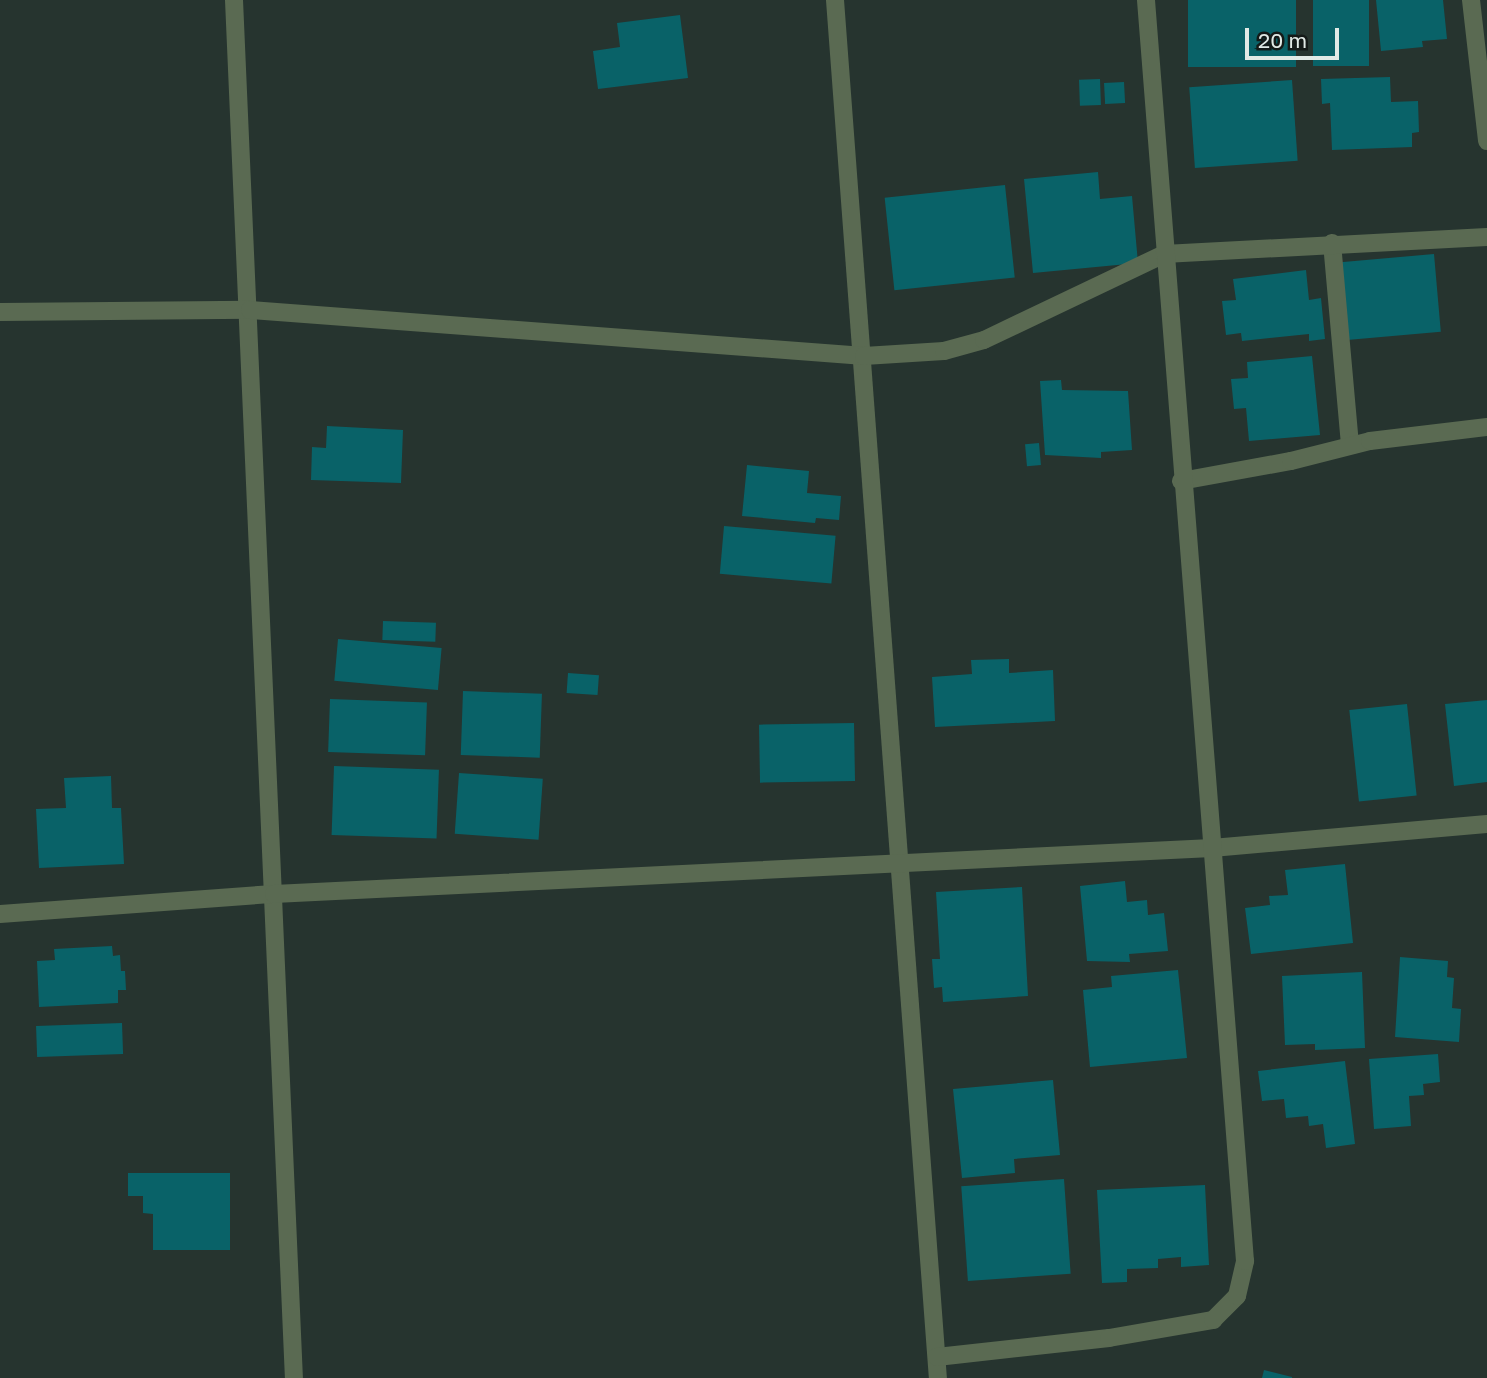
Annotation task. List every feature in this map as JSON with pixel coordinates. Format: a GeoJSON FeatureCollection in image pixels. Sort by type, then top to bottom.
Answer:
{"type":"FeatureCollection","features":[{"type":"Feature","properties":{"kind":"street"},"geometry":{"type":"LineString","coordinates":[[234,0],[250,310],[294,1378]]}},
{"type":"Feature","properties":{"kind":"street"},"geometry":{"type":"LineString","coordinates":[[835,0],[864,356],[897,861],[937,1378]]}},
{"type":"Feature","properties":{"kind":"street"},"geometry":{"type":"LineString","coordinates":[[937,1357],[1195,1326],[1227,1311],[1237,1296],[1245,1261],[1181,481],[1146,0]]}},
{"type":"Feature","properties":{"kind":"street"},"geometry":{"type":"LineString","coordinates":[[1471,0],[1487,141]]}},
{"type":"Feature","properties":{"kind":"street"},"geometry":{"type":"LineString","coordinates":[[0,312],[250,310],[864,356],[944,351],[984,340],[1164,254],[1332,243],[1487,237]]}},
{"type":"Feature","properties":{"kind":"street"},"geometry":{"type":"LineString","coordinates":[[1332,243],[1350,445]]}},
{"type":"Feature","properties":{"kind":"street"},"geometry":{"type":"LineString","coordinates":[[1181,481],[1291,461],[1350,445],[1487,427]]}},
{"type":"Feature","properties":{"kind":"street"},"geometry":{"type":"LineString","coordinates":[[0,914],[274,894],[897,861],[1212,848],[1487,824]]}},
{"type":"Feature","properties":{"kind":"building"},"geometry":{"type":"Polygon","coordinates":[[[1188,0],[1296,0],[1296,67],[1188,67],[1188,0]]]}},
{"type":"Feature","properties":{"kind":"building"},"geometry":{"type":"Polygon","coordinates":[[[1313,0],[1369,0],[1369,66],[1313,66],[1313,0]]]}},
{"type":"Feature","properties":{"kind":"building"},"geometry":{"type":"Polygon","coordinates":[[[1376,0],[1443,0],[1447,39],[1422,41],[1423,47],[1381,51],[1376,0]]]}},
{"type":"Feature","properties":{"kind":"building"},"geometry":{"type":"Polygon","coordinates":[[[680,15],[688,78],[598,89],[593,51],[620,47],[617,23],[680,15]]]}},
{"type":"Feature","properties":{"kind":"building"},"geometry":{"type":"Polygon","coordinates":[[[1390,77],[1391,102],[1418,101],[1419,132],[1412,133],[1412,147],[1332,150],[1330,103],[1322,104],[1321,79],[1390,77]]]}},
{"type":"Feature","properties":{"kind":"building"},"geometry":{"type":"Polygon","coordinates":[[[1100,79],[1101,105],[1080,106],[1079,80],[1100,79]]]}},
{"type":"Feature","properties":{"kind":"building"},"geometry":{"type":"Polygon","coordinates":[[[1292,80],[1298,161],[1195,168],[1189,87],[1292,80]]]}},
{"type":"Feature","properties":{"kind":"building"},"geometry":{"type":"Polygon","coordinates":[[[1124,82],[1125,103],[1105,104],[1104,83],[1124,82]]]}},
{"type":"Feature","properties":{"kind":"building"},"geometry":{"type":"Polygon","coordinates":[[[1098,172],[1100,199],[1132,196],[1138,263],[1033,273],[1024,179],[1098,172]]]}},
{"type":"Feature","properties":{"kind":"building"},"geometry":{"type":"Polygon","coordinates":[[[1005,185],[1015,277],[894,290],[885,198],[1005,185]]]}},
{"type":"Feature","properties":{"kind":"building"},"geometry":{"type":"Polygon","coordinates":[[[1434,254],[1441,332],[1347,340],[1340,262],[1434,254]]]}},
{"type":"Feature","properties":{"kind":"building"},"geometry":{"type":"Polygon","coordinates":[[[1306,270],[1309,300],[1321,298],[1325,339],[1309,341],[1309,334],[1242,341],[1241,333],[1226,335],[1222,301],[1236,300],[1233,279],[1306,270]]]}},
{"type":"Feature","properties":{"kind":"building"},"geometry":{"type":"Polygon","coordinates":[[[1312,356],[1320,435],[1249,441],[1246,408],[1234,409],[1231,379],[1248,378],[1247,362],[1312,356]]]}},
{"type":"Feature","properties":{"kind":"building"},"geometry":{"type":"Polygon","coordinates":[[[1061,380],[1062,390],[1128,391],[1132,450],[1101,452],[1101,458],[1045,455],[1040,381],[1061,380]]]}},
{"type":"Feature","properties":{"kind":"building"},"geometry":{"type":"Polygon","coordinates":[[[327,426],[403,430],[401,483],[311,480],[312,447],[326,448],[327,426]]]}},
{"type":"Feature","properties":{"kind":"building"},"geometry":{"type":"Polygon","coordinates":[[[1039,443],[1041,465],[1027,466],[1025,444],[1039,443]]]}},
{"type":"Feature","properties":{"kind":"building"},"geometry":{"type":"Polygon","coordinates":[[[747,465],[809,471],[807,493],[841,496],[839,520],[816,518],[815,523],[742,516],[747,465]]]}},
{"type":"Feature","properties":{"kind":"building"},"geometry":{"type":"Polygon","coordinates":[[[724,526],[836,536],[831,584],[720,574],[724,526]]]}},
{"type":"Feature","properties":{"kind":"building"},"geometry":{"type":"Polygon","coordinates":[[[383,621],[436,623],[435,642],[382,640],[383,621]]]}},
{"type":"Feature","properties":{"kind":"building"},"geometry":{"type":"Polygon","coordinates":[[[338,639],[442,648],[438,690],[334,681],[338,639]]]}},
{"type":"Feature","properties":{"kind":"building"},"geometry":{"type":"Polygon","coordinates":[[[1009,659],[1009,673],[1053,670],[1055,721],[935,727],[932,677],[972,674],[971,660],[1009,659]]]}},
{"type":"Feature","properties":{"kind":"building"},"geometry":{"type":"Polygon","coordinates":[[[568,673],[599,675],[598,695],[567,693],[568,673]]]}},
{"type":"Feature","properties":{"kind":"building"},"geometry":{"type":"Polygon","coordinates":[[[463,691],[542,694],[540,758],[461,755],[463,691]]]}},
{"type":"Feature","properties":{"kind":"building"},"geometry":{"type":"Polygon","coordinates":[[[330,699],[427,702],[425,755],[328,752],[330,699]]]}},
{"type":"Feature","properties":{"kind":"building"},"geometry":{"type":"Polygon","coordinates":[[[1487,700],[1487,782],[1454,786],[1445,704],[1487,700]]]}},
{"type":"Feature","properties":{"kind":"building"},"geometry":{"type":"Polygon","coordinates":[[[1407,704],[1417,795],[1359,802],[1349,710],[1407,704]]]}},
{"type":"Feature","properties":{"kind":"building"},"geometry":{"type":"Polygon","coordinates":[[[854,723],[855,781],[760,783],[759,725],[854,723]]]}},
{"type":"Feature","properties":{"kind":"building"},"geometry":{"type":"Polygon","coordinates":[[[334,766],[439,770],[437,839],[332,835],[334,766]]]}},
{"type":"Feature","properties":{"kind":"building"},"geometry":{"type":"Polygon","coordinates":[[[459,773],[543,779],[539,840],[455,834],[459,773]]]}},
{"type":"Feature","properties":{"kind":"building"},"geometry":{"type":"Polygon","coordinates":[[[111,776],[112,808],[121,808],[124,864],[39,868],[36,809],[66,808],[64,778],[111,776]]]}},
{"type":"Feature","properties":{"kind":"building"},"geometry":{"type":"Polygon","coordinates":[[[1345,864],[1353,943],[1251,954],[1245,908],[1270,905],[1269,896],[1288,895],[1285,870],[1345,864]]]}},
{"type":"Feature","properties":{"kind":"building"},"geometry":{"type":"Polygon","coordinates":[[[1125,881],[1127,902],[1147,900],[1148,915],[1164,913],[1168,951],[1129,954],[1130,962],[1087,961],[1080,886],[1125,881]]]}},
{"type":"Feature","properties":{"kind":"building"},"geometry":{"type":"Polygon","coordinates":[[[1022,887],[1028,996],[943,1002],[942,987],[934,988],[932,959],[940,959],[936,892],[1022,887]]]}},
{"type":"Feature","properties":{"kind":"building"},"geometry":{"type":"Polygon","coordinates":[[[112,946],[113,956],[120,955],[121,971],[125,971],[126,990],[118,990],[118,1003],[39,1007],[37,961],[55,960],[54,949],[112,946]]]}},
{"type":"Feature","properties":{"kind":"building"},"geometry":{"type":"Polygon","coordinates":[[[1400,957],[1448,961],[1447,977],[1454,978],[1452,1008],[1461,1009],[1459,1042],[1395,1037],[1400,957]]]}},
{"type":"Feature","properties":{"kind":"building"},"geometry":{"type":"Polygon","coordinates":[[[1178,970],[1187,1058],[1090,1067],[1083,990],[1112,987],[1111,976],[1178,970]]]}},
{"type":"Feature","properties":{"kind":"building"},"geometry":{"type":"Polygon","coordinates":[[[1362,972],[1365,1048],[1315,1050],[1315,1044],[1285,1045],[1282,976],[1362,972]]]}},
{"type":"Feature","properties":{"kind":"building"},"geometry":{"type":"Polygon","coordinates":[[[122,1023],[123,1054],[37,1057],[36,1026],[122,1023]]]}},
{"type":"Feature","properties":{"kind":"building"},"geometry":{"type":"Polygon","coordinates":[[[1438,1054],[1440,1082],[1423,1084],[1424,1095],[1409,1096],[1411,1126],[1374,1129],[1369,1059],[1438,1054]]]}},
{"type":"Feature","properties":{"kind":"building"},"geometry":{"type":"Polygon","coordinates":[[[1345,1061],[1355,1144],[1326,1148],[1323,1124],[1309,1126],[1308,1116],[1286,1118],[1284,1099],[1262,1101],[1258,1071],[1345,1061]]]}},
{"type":"Feature","properties":{"kind":"building"},"geometry":{"type":"Polygon","coordinates":[[[1053,1080],[1060,1155],[1014,1159],[1015,1173],[962,1178],[953,1089],[1053,1080]]]}},
{"type":"Feature","properties":{"kind":"building"},"geometry":{"type":"Polygon","coordinates":[[[128,1173],[230,1173],[230,1250],[153,1250],[153,1214],[143,1213],[143,1196],[128,1196],[128,1173]]]}},
{"type":"Feature","properties":{"kind":"building"},"geometry":{"type":"Polygon","coordinates":[[[1064,1179],[1071,1274],[968,1281],[961,1186],[1064,1179]]]}},
{"type":"Feature","properties":{"kind":"building"},"geometry":{"type":"Polygon","coordinates":[[[1205,1185],[1209,1265],[1181,1267],[1181,1257],[1158,1259],[1158,1268],[1127,1269],[1127,1282],[1102,1283],[1097,1190],[1205,1185]]]}},
{"type":"Feature","properties":{"kind":"building"},"geometry":{"type":"Polygon","coordinates":[[[1264,1370],[1292,1377],[1292,1378],[1262,1378],[1264,1370]]]}}]}
